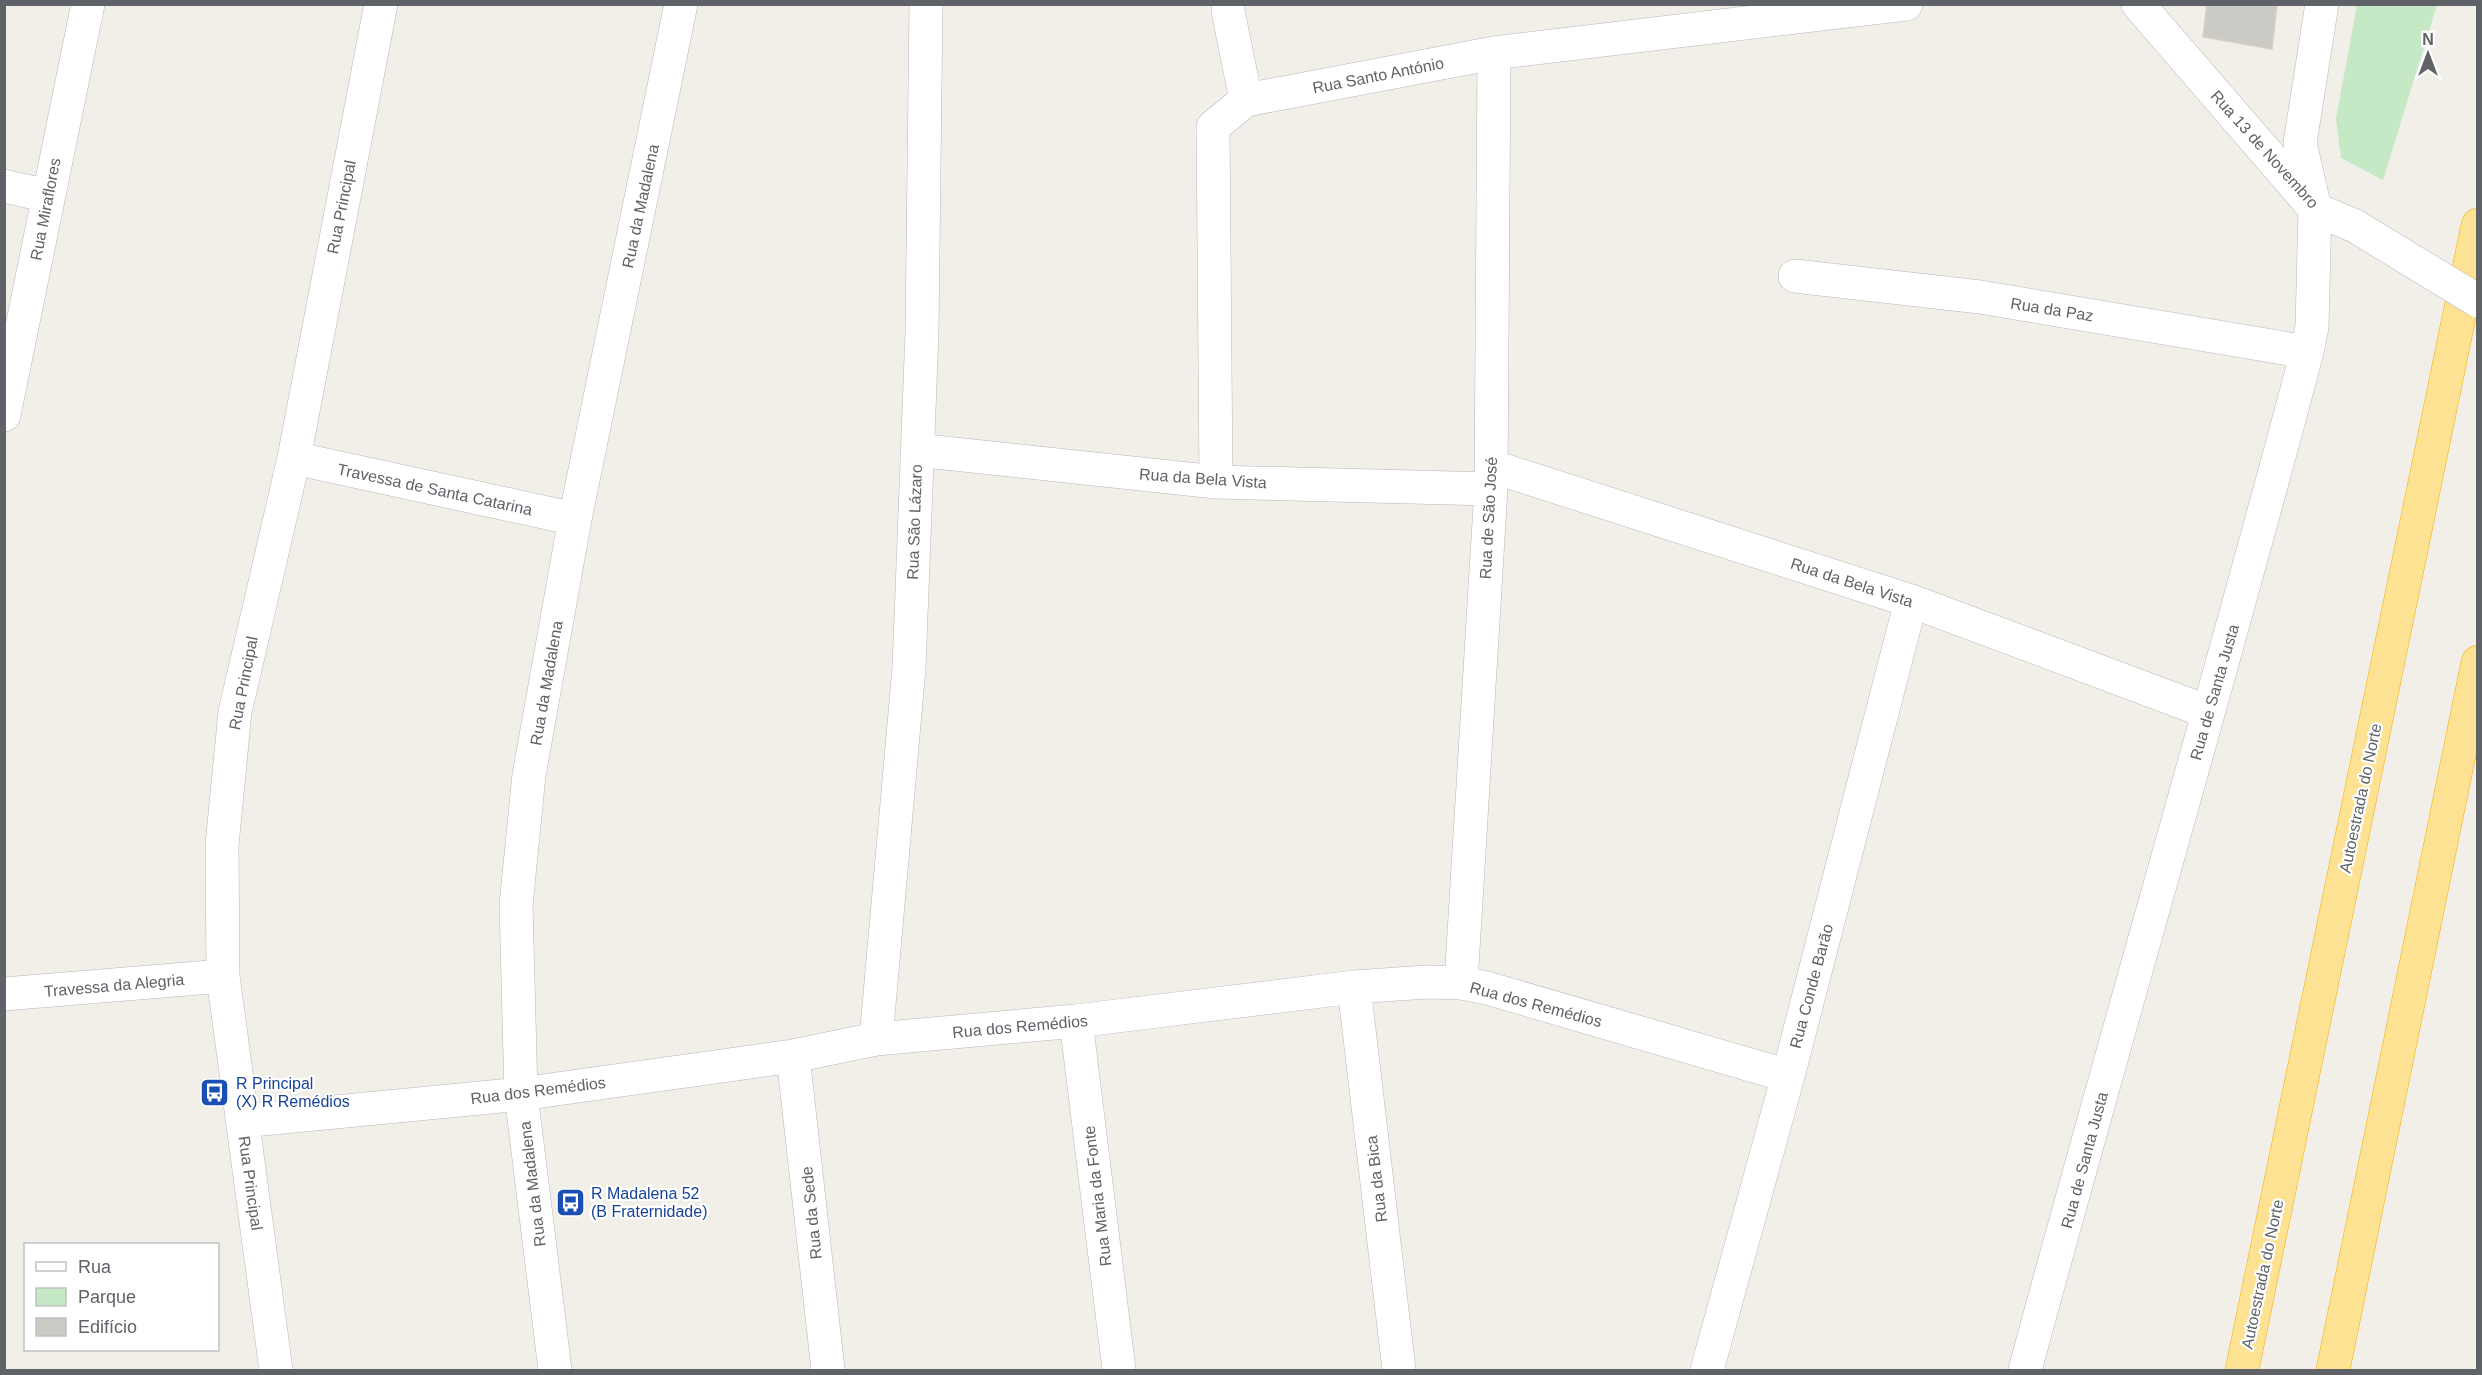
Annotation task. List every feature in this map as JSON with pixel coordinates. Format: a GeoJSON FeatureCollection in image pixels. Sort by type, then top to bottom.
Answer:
{"type":"FeatureCollection","features":[{"type":"Feature","properties":{"kind":"highway","name":"Autoestrada do Norte"},"geometry":{"type":"LineString","coordinates":[[2242,1371],[2478,225]]}},
{"type":"Feature","properties":{"kind":"highway"},"geometry":{"type":"LineString","coordinates":[[2333,1371],[2478,662]]}},
{"type":"Feature","properties":{"kind":"street","name":"Rua Miraflores"},"geometry":{"type":"LineString","coordinates":[[4,415],[88,4]]}},
{"type":"Feature","properties":{"kind":"street","name":"Rua Principal"},"geometry":{"type":"LineString","coordinates":[[276,1371],[223,976],[222,845],[235,712],[294,458],[381,4]]}},
{"type":"Feature","properties":{"kind":"street","name":"Rua da Madalena"},"geometry":{"type":"LineString","coordinates":[[555,1371],[521,1094],[516,904],[529,775],[575,519],[681,4]]}},
{"type":"Feature","properties":{"kind":"street","name":"Rua São Lázaro"},"geometry":{"type":"LineString","coordinates":[[876,1039],[909,668],[922,332],[926,4]]}},
{"type":"Feature","properties":{"kind":"street","name":"Rua Santo António"},"geometry":{"type":"LineString","coordinates":[[1216,482],[1213,127],[1246,100],[1494,53],[1906,4]]}},
{"type":"Feature","properties":{"kind":"street","name":"Rua 13 de Novembro"},"geometry":{"type":"LineString","coordinates":[[2138,4],[2315,209],[2355,226],[2478,301]]}},
{"type":"Feature","properties":{"kind":"street","name":"Rua de Santa Justa"},"geometry":{"type":"LineString","coordinates":[[2025,1371],[2250,567],[2307,352],[2312,327],[2315,209],[2300,143],[2322,4]]}},
{"type":"Feature","properties":{"kind":"street"},"geometry":{"type":"LineString","coordinates":[[1228,11],[1246,100]]}},
{"type":"Feature","properties":{"kind":"street","name":"Rua de São José"},"geometry":{"type":"LineString","coordinates":[[1461,983],[1491,477],[1494,53]]}},
{"type":"Feature","properties":{"kind":"street"},"geometry":{"type":"LineString","coordinates":[[4,186],[48,196]]}},
{"type":"Feature","properties":{"kind":"street","name":"Rua da Paz"},"geometry":{"type":"LineString","coordinates":[[1795,276],[1980,297],[2307,352]]}},
{"type":"Feature","properties":{"kind":"street","name":"Rua da Bela Vista"},"geometry":{"type":"LineString","coordinates":[[917,450],[1216,482],[1491,477],[1911,601],[2208,712]]}},
{"type":"Feature","properties":{"kind":"street","name":"Travessa de Santa Catarina"},"geometry":{"type":"LineString","coordinates":[[294,458],[575,519]]}},
{"type":"Feature","properties":{"kind":"street","name":"Rua Conde Barão"},"geometry":{"type":"LineString","coordinates":[[1707,1371],[1788,1076],[1911,601]]}},
{"type":"Feature","properties":{"kind":"street","name":"Travessa da Alegria"},"geometry":{"type":"LineString","coordinates":[[4,994],[223,976]]}},
{"type":"Feature","properties":{"kind":"street","name":"Rua dos Remédios"},"geometry":{"type":"LineString","coordinates":[[243,1120],[521,1094],[793,1056],[876,1039],[1076,1021],[1354,987],[1427,982],[1461,983],[1487,988],[1788,1076]]}},
{"type":"Feature","properties":{"kind":"street","name":"Rua da Bica"},"geometry":{"type":"LineString","coordinates":[[1354,987],[1399,1371]]}},
{"type":"Feature","properties":{"kind":"street","name":"Rua Maria da Fonte"},"geometry":{"type":"LineString","coordinates":[[1076,1021],[1119,1371]]}},
{"type":"Feature","properties":{"kind":"street","name":"Rua da Sede"},"geometry":{"type":"LineString","coordinates":[[793,1056],[828,1371]]}},
{"type":"Feature","properties":{"kind":"green space"},"geometry":{"type":"Polygon","coordinates":[[[2357,5],[2437,5],[2383,180],[2341,158],[2336,119],[2357,5]]]}},
{"type":"Feature","properties":{"kind":"building"},"geometry":{"type":"Polygon","coordinates":[[[2207,4],[2277,4],[2272,49],[2203,37],[2207,4]]]}},
{"type":"Feature","properties":{"kind":"place","name":"R Principal (X) R Remédios"},"geometry":{"type":"Point","coordinates":[215,1092]}},
{"type":"Feature","properties":{"kind":"place","name":"R Madalena 52 (B Fraternidade)"},"geometry":{"type":"Point","coordinates":[570,1202]}}]}
